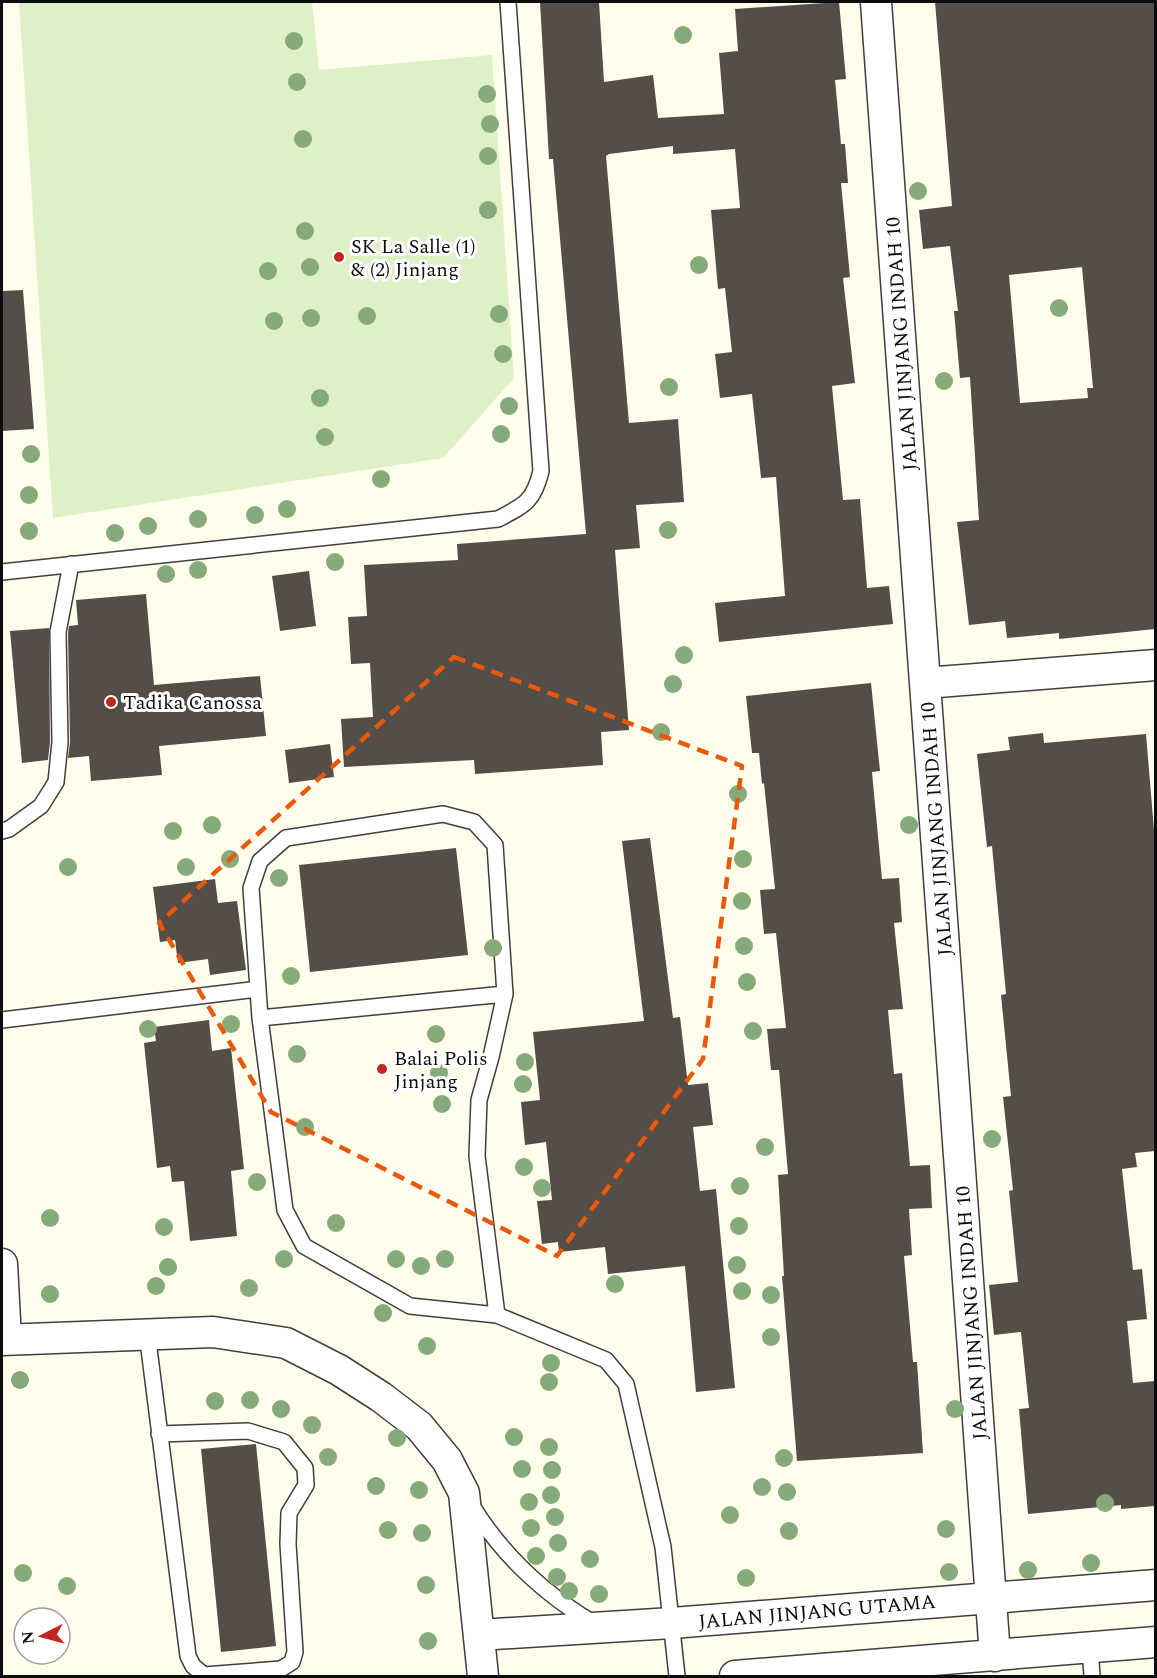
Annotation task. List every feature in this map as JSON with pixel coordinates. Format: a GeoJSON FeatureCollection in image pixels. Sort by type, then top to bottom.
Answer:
{"type":"FeatureCollection","features":[{"type":"Feature","properties":{"kind":"street","name":"JALAN JINJANG INDAH 10"},"geometry":{"type":"LineString","coordinates":[[876,2],[995,1656]]}},
{"type":"Feature","properties":{"kind":"street"},"geometry":{"type":"LineString","coordinates":[[925,683],[1155,665]]}},
{"type":"Feature","properties":{"kind":"street"},"geometry":{"type":"LineString","coordinates":[[2,1264],[4,1339],[213,1332],[286,1343],[339,1370],[381,1397],[419,1426],[447,1460],[464,1493],[483,1677]]}},
{"type":"Feature","properties":{"kind":"street","name":"JALAN JINJANG UTAMA"},"geometry":{"type":"LineString","coordinates":[[479,1635],[672,1623],[1155,1585]]}},
{"type":"Feature","properties":{"kind":"street"},"geometry":{"type":"LineString","coordinates":[[735,1677],[1155,1642]]}},
{"type":"Feature","properties":{"kind":"lane"},"geometry":{"type":"LineString","coordinates":[[2,572],[498,519],[523,506],[537,489],[541,471],[508,2]]}},
{"type":"Feature","properties":{"kind":"lane"},"geometry":{"type":"LineString","coordinates":[[2,831],[9,829],[41,806],[56,782],[60,742],[58,632],[71,564]]}},
{"type":"Feature","properties":{"kind":"lane"},"geometry":{"type":"LineString","coordinates":[[496,1315],[477,1156],[479,1100],[505,994],[495,844],[474,822],[443,814],[286,838],[260,861],[251,888],[260,1018],[285,1210],[304,1246],[410,1306],[496,1315],[606,1360],[626,1384],[663,1547],[677,1677]]}},
{"type":"Feature","properties":{"kind":"lane"},"geometry":{"type":"LineString","coordinates":[[2,1020],[258,988]]}},
{"type":"Feature","properties":{"kind":"lane"},"geometry":{"type":"LineString","coordinates":[[260,1018],[505,994]]}},
{"type":"Feature","properties":{"kind":"lane"},"geometry":{"type":"LineString","coordinates":[[147,1333],[159,1434],[186,1649],[193,1666],[204,1675],[280,1669],[292,1662],[295,1652],[288,1544],[289,1513],[306,1485],[305,1468],[284,1442],[248,1431],[159,1434]]}},
{"type":"Feature","properties":{"kind":"lane"},"geometry":{"type":"LineString","coordinates":[[464,1493],[484,1526],[502,1549],[535,1583],[566,1607],[599,1627]]}},
{"type":"Feature","properties":{"kind":"lane"},"geometry":{"type":"LineString","coordinates":[[1090,1647],[1092,1677]]}},
{"type":"Feature","properties":{"kind":"highlighted area"},"geometry":{"type":"Polygon","coordinates":[[[454,657],[742,766],[703,1059],[557,1256],[271,1112],[159,923],[454,657]]]}},
{"type":"Feature","properties":{"kind":"green space"},"geometry":{"type":"Polygon","coordinates":[[[19,2],[312,2],[319,70],[492,55],[514,378],[443,458],[53,518],[19,2]]]}},
{"type":"Feature","properties":{"kind":"building"},"geometry":{"type":"Polygon","coordinates":[[[540,2],[599,2],[604,82],[653,75],[658,118],[724,114],[719,53],[738,51],[735,9],[839,2],[846,79],[835,80],[841,144],[845,144],[848,183],[841,183],[850,277],[843,278],[855,383],[832,386],[843,500],[860,499],[867,588],[889,586],[893,624],[719,642],[715,603],[785,596],[776,477],[761,478],[752,394],[720,398],[715,354],[732,352],[725,288],[718,289],[711,210],[740,208],[735,149],[673,154],[673,146],[609,154],[606,156],[629,423],[678,419],[684,502],[636,505],[640,548],[615,550],[629,730],[601,732],[603,765],[475,774],[474,760],[344,767],[341,719],[373,717],[370,663],[351,664],[348,617],[367,616],[364,565],[458,560],[457,544],[586,534],[553,159],[549,159],[540,2]]]}},
{"type":"Feature","properties":{"kind":"building"},"geometry":{"type":"Polygon","coordinates":[[[935,2],[1155,2],[1155,629],[1059,639],[1059,633],[1007,638],[1005,621],[969,625],[957,522],[979,520],[970,377],[960,378],[954,311],[958,311],[950,246],[923,249],[919,210],[952,206],[935,2]],[[1082,267],[1009,275],[1020,403],[1088,398],[1087,388],[1093,388],[1082,267]]]}},
{"type":"Feature","properties":{"kind":"building"},"geometry":{"type":"Polygon","coordinates":[[[23,290],[34,429],[2,431],[2,291],[23,290]]]}},
{"type":"Feature","properties":{"kind":"building"},"geometry":{"type":"Polygon","coordinates":[[[309,571],[316,626],[280,631],[272,576],[309,571]]]}},
{"type":"Feature","properties":{"kind":"building"},"geometry":{"type":"Polygon","coordinates":[[[146,594],[154,685],[260,676],[266,736],[159,746],[162,775],[91,781],[89,756],[68,758],[70,742],[68,633],[69,626],[78,625],[76,600],[146,594]]]}},
{"type":"Feature","properties":{"kind":"building"},"geometry":{"type":"Polygon","coordinates":[[[49,628],[50,742],[48,760],[22,763],[10,631],[49,628]]]}},
{"type":"Feature","properties":{"kind":"building"},"geometry":{"type":"Polygon","coordinates":[[[871,683],[880,771],[872,772],[882,879],[899,878],[902,922],[894,923],[903,1009],[888,1010],[894,1074],[902,1073],[910,1166],[930,1165],[932,1208],[909,1209],[912,1255],[904,1256],[913,1362],[917,1362],[923,1453],[797,1461],[782,1276],[784,1276],[778,1175],[788,1174],[779,1070],[771,1070],[767,1029],[786,1028],[776,933],[764,934],[760,890],[775,889],[764,783],[762,784],[759,753],[752,753],[746,696],[871,683]]]}},
{"type":"Feature","properties":{"kind":"building"},"geometry":{"type":"Polygon","coordinates":[[[1043,733],[1044,743],[1146,734],[1155,842],[1155,1151],[1135,1153],[1137,1167],[1122,1169],[1133,1270],[1142,1269],[1147,1319],[1127,1321],[1133,1383],[1155,1381],[1155,1506],[1121,1509],[1121,1505],[1028,1514],[1019,1409],[1029,1408],[1021,1332],[994,1335],[989,1285],[1018,1282],[1009,1191],[1013,1190],[1003,1097],[1011,1096],[1001,995],[1006,994],[992,846],[987,847],[977,754],[1010,750],[1008,737],[1043,733]]]}},
{"type":"Feature","properties":{"kind":"building"},"geometry":{"type":"Polygon","coordinates":[[[330,744],[334,777],[289,783],[285,750],[330,744]]]}},
{"type":"Feature","properties":{"kind":"building"},"geometry":{"type":"Polygon","coordinates":[[[650,838],[673,1018],[680,1017],[688,1085],[708,1083],[713,1125],[693,1127],[700,1191],[716,1189],[735,1388],[696,1392],[685,1266],[608,1274],[605,1247],[559,1252],[558,1242],[542,1244],[537,1201],[552,1200],[546,1142],[525,1145],[521,1102],[540,1100],[533,1032],[644,1021],[622,841],[650,838]]]}},
{"type":"Feature","properties":{"kind":"building"},"geometry":{"type":"Polygon","coordinates":[[[456,848],[468,955],[310,972],[299,865],[456,848]]]}},
{"type":"Feature","properties":{"kind":"building"},"geometry":{"type":"Polygon","coordinates":[[[215,879],[218,903],[237,901],[246,970],[210,975],[208,959],[178,963],[175,940],[160,942],[153,887],[215,879]]]}},
{"type":"Feature","properties":{"kind":"building"},"geometry":{"type":"Polygon","coordinates":[[[209,1020],[212,1051],[231,1048],[244,1169],[231,1171],[237,1236],[190,1241],[184,1181],[172,1182],[170,1166],[157,1168],[144,1043],[156,1041],[154,1027],[209,1020]]]}},
{"type":"Feature","properties":{"kind":"building"},"geometry":{"type":"Polygon","coordinates":[[[256,1444],[276,1646],[221,1652],[201,1449],[256,1444]]]}},
{"type":"Feature","properties":{"kind":"place","name":"SK La Salle (1) & (2) Jinjang"},"geometry":{"type":"Point","coordinates":[339,257]}},
{"type":"Feature","properties":{"kind":"place","name":"Tadika Canossa"},"geometry":{"type":"Point","coordinates":[111,702]}},
{"type":"Feature","properties":{"kind":"place","name":"Balai Polis Jinjang"},"geometry":{"type":"Point","coordinates":[382,1069]}}]}
